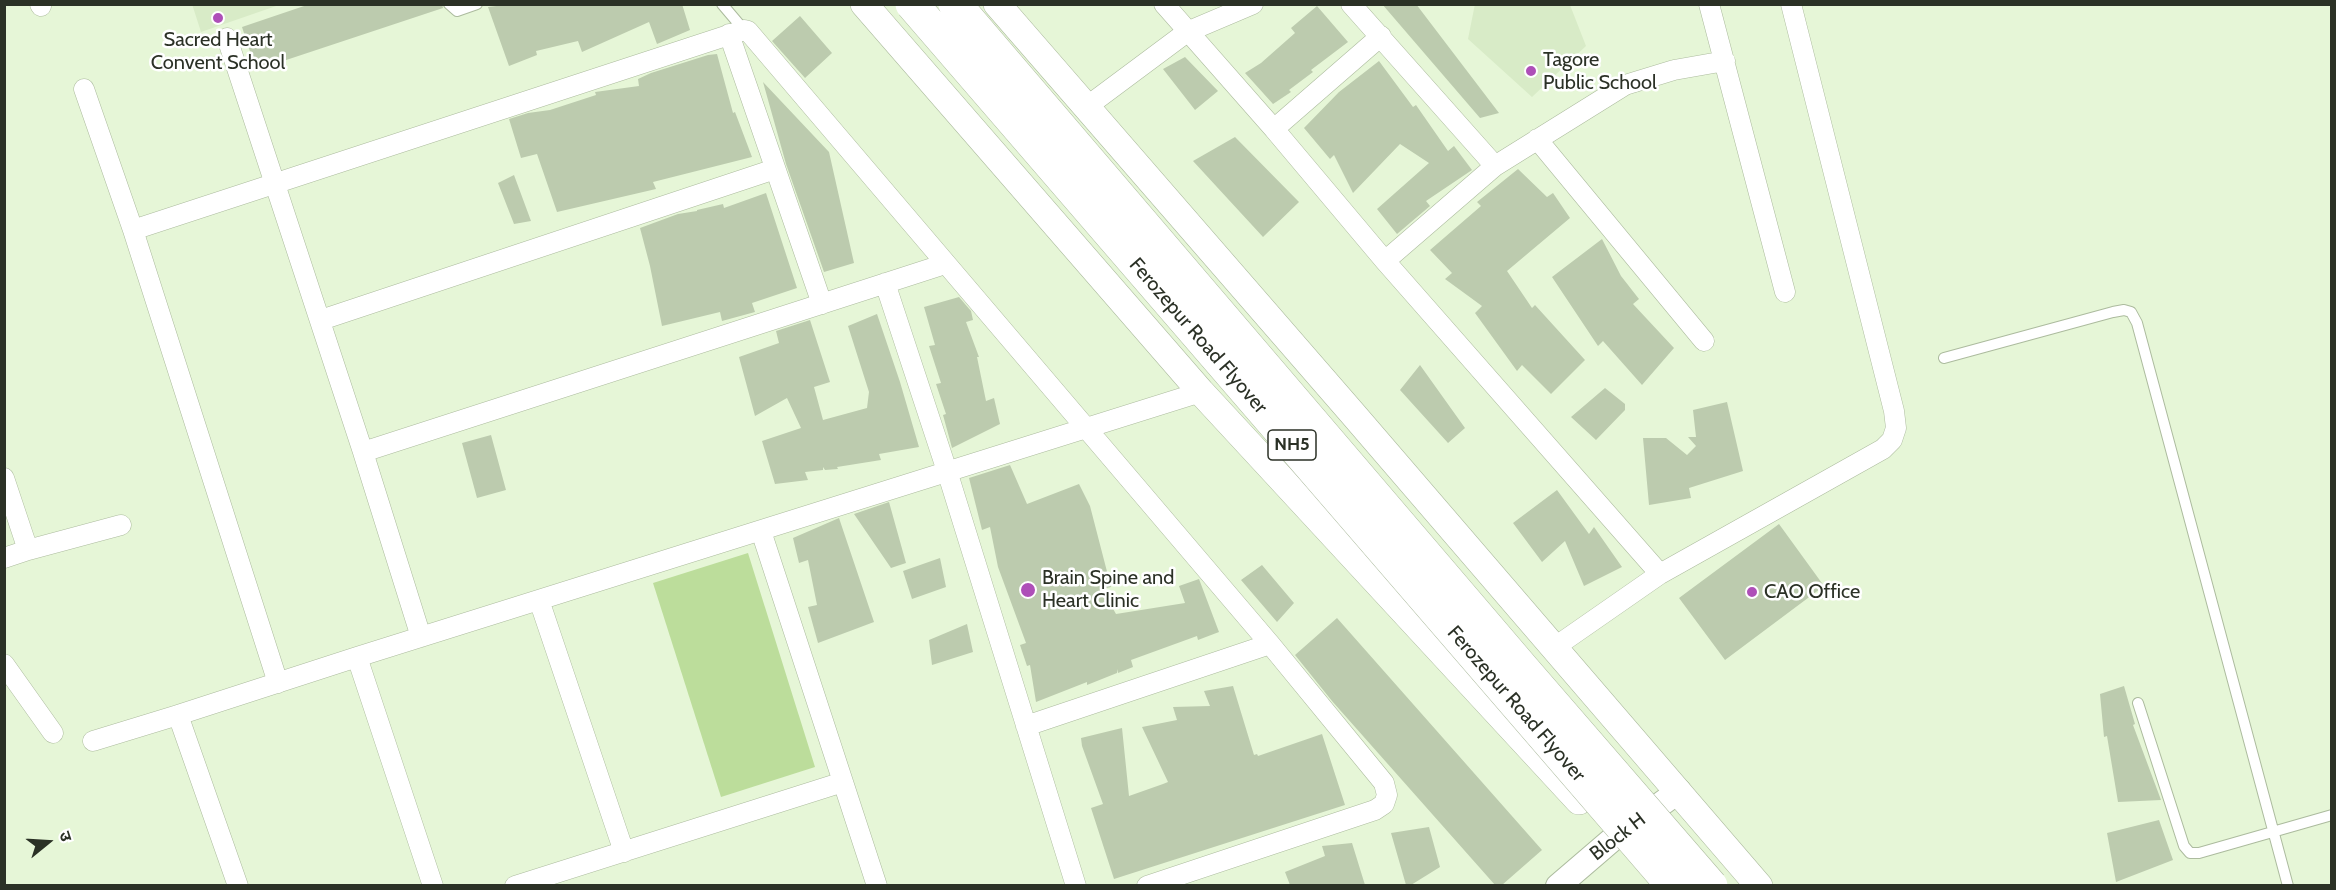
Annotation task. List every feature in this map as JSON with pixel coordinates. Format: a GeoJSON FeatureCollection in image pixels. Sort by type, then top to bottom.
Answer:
{"type":"FeatureCollection","features":[{"type":"Feature","properties":{"kind":"highway","name":"Ferozepur Road Flyover"},"geometry":{"type":"LineString","coordinates":[[912,4],[1673,885]]}},
{"type":"Feature","properties":{"kind":"highway","name":"Ferozepur Road Flyover"},"geometry":{"type":"LineString","coordinates":[[956,4],[1711,885]]}},
{"type":"Feature","properties":{"kind":"main road"},"geometry":{"type":"LineString","coordinates":[[864,4],[1201,392],[1614,838],[1653,885]]}},
{"type":"Feature","properties":{"kind":"main road"},"geometry":{"type":"LineString","coordinates":[[997,4],[1759,885]]}},
{"type":"Feature","properties":{"kind":"street"},"geometry":{"type":"LineString","coordinates":[[1164,4],[1274,129],[1385,261],[1660,574]]}},
{"type":"Feature","properties":{"kind":"street"},"geometry":{"type":"LineString","coordinates":[[1085,108],[1187,32],[1253,4]]}},
{"type":"Feature","properties":{"kind":"street"},"geometry":{"type":"LineString","coordinates":[[1351,4],[1494,166]]}},
{"type":"Feature","properties":{"kind":"street"},"geometry":{"type":"LineString","coordinates":[[1709,4],[1785,292]]}},
{"type":"Feature","properties":{"kind":"street"},"geometry":{"type":"LineString","coordinates":[[1555,647],[1660,574],[1883,449],[1892,440],[1896,428],[1891,399],[1791,4]]}},
{"type":"Feature","properties":{"kind":"street"},"geometry":{"type":"LineString","coordinates":[[133,230],[736,32],[748,31],[1270,644],[1384,783],[1387,795],[1384,804],[1375,810],[1147,885]]}},
{"type":"Feature","properties":{"kind":"street"},"geometry":{"type":"LineString","coordinates":[[736,32],[775,169],[822,304]]}},
{"type":"Feature","properties":{"kind":"street"},"geometry":{"type":"LineString","coordinates":[[1274,129],[1381,36]]}},
{"type":"Feature","properties":{"kind":"street"},"geometry":{"type":"LineString","coordinates":[[227,38],[321,320],[422,637]]}},
{"type":"Feature","properties":{"kind":"street"},"geometry":{"type":"LineString","coordinates":[[1385,261],[1494,166],[1625,85],[1674,70],[1725,61]]}},
{"type":"Feature","properties":{"kind":"street"},"geometry":{"type":"LineString","coordinates":[[84,89],[133,230],[278,683]]}},
{"type":"Feature","properties":{"kind":"street"},"geometry":{"type":"LineString","coordinates":[[1537,139],[1704,340]]}},
{"type":"Feature","properties":{"kind":"street"},"geometry":{"type":"LineString","coordinates":[[321,320],[775,169]]}},
{"type":"Feature","properties":{"kind":"street"},"geometry":{"type":"LineString","coordinates":[[363,452],[945,264]]}},
{"type":"Feature","properties":{"kind":"street"},"geometry":{"type":"LineString","coordinates":[[885,284],[947,471],[1076,885]]}},
{"type":"Feature","properties":{"kind":"street"},"geometry":{"type":"LineString","coordinates":[[93,741],[1201,392]]}},
{"type":"Feature","properties":{"kind":"street"},"geometry":{"type":"LineString","coordinates":[[4,478],[28,550]]}},
{"type":"Feature","properties":{"kind":"street"},"geometry":{"type":"LineString","coordinates":[[4,558],[121,525]]}},
{"type":"Feature","properties":{"kind":"street"},"geometry":{"type":"LineString","coordinates":[[760,531],[877,885]]}},
{"type":"Feature","properties":{"kind":"street"},"geometry":{"type":"LineString","coordinates":[[539,600],[624,852]]}},
{"type":"Feature","properties":{"kind":"street"},"geometry":{"type":"LineString","coordinates":[[1026,726],[1270,644]]}},
{"type":"Feature","properties":{"kind":"street"},"geometry":{"type":"LineString","coordinates":[[357,657],[433,885]]}},
{"type":"Feature","properties":{"kind":"street"},"geometry":{"type":"LineString","coordinates":[[4,664],[53,733]]}},
{"type":"Feature","properties":{"kind":"street"},"geometry":{"type":"LineString","coordinates":[[178,715],[238,885]]}},
{"type":"Feature","properties":{"kind":"street"},"geometry":{"type":"LineString","coordinates":[[515,885],[843,782]]}},
{"type":"Feature","properties":{"kind":"street","name":"Block H"},"geometry":{"type":"LineString","coordinates":[[1558,885],[1614,838],[1679,791]]}},
{"type":"Feature","properties":{"kind":"lane"},"geometry":{"type":"LineString","coordinates":[[449,4],[457,11],[477,4]]}},
{"type":"Feature","properties":{"kind":"lane"},"geometry":{"type":"LineString","coordinates":[[722,4],[736,32]]}},
{"type":"Feature","properties":{"kind":"lane"},"geometry":{"type":"LineString","coordinates":[[1944,358],[2113,312],[2124,310],[2131,312],[2137,323],[2288,885]]}},
{"type":"Feature","properties":{"kind":"lane"},"geometry":{"type":"LineString","coordinates":[[2138,703],[2184,846],[2190,853],[2199,853],[2331,815]]}},
{"type":"Feature","properties":{"kind":"shaded area","name":"Sacred Heart Convent School"},"geometry":{"type":"Polygon","coordinates":[[[192,4],[279,4],[279,5],[201,32],[192,4]]]}},
{"type":"Feature","properties":{"kind":"shaded area","name":"Tagore Public School"},"geometry":{"type":"Polygon","coordinates":[[[1475,4],[1570,5],[1586,46],[1532,97],[1468,39],[1475,4]]]}},
{"type":"Feature","properties":{"kind":"green space"},"geometry":{"type":"Polygon","coordinates":[[[748,553],[815,767],[721,797],[653,583],[748,553]]]}},
{"type":"Feature","properties":{"kind":"building"},"geometry":{"type":"Polygon","coordinates":[[[310,4],[442,4],[443,8],[256,70],[242,27],[310,4]]]}},
{"type":"Feature","properties":{"kind":"building"},"geometry":{"type":"Polygon","coordinates":[[[513,4],[682,4],[690,30],[657,44],[649,22],[582,52],[578,41],[536,51],[537,55],[509,66],[488,7],[513,4]]]}},
{"type":"Feature","properties":{"kind":"building"},"geometry":{"type":"Polygon","coordinates":[[[1382,4],[1416,4],[1499,113],[1480,118],[1382,4]]]}},
{"type":"Feature","properties":{"kind":"building"},"geometry":{"type":"Polygon","coordinates":[[[1317,6],[1348,42],[1311,70],[1313,72],[1289,90],[1291,92],[1273,104],[1245,73],[1261,63],[1295,33],[1291,28],[1317,6]]]}},
{"type":"Feature","properties":{"kind":"building"},"geometry":{"type":"Polygon","coordinates":[[[800,16],[832,53],[805,78],[772,41],[800,16]]]}},
{"type":"Feature","properties":{"kind":"building"},"geometry":{"type":"Polygon","coordinates":[[[717,54],[733,113],[735,112],[752,157],[653,182],[656,189],[557,212],[537,154],[521,158],[509,119],[550,110],[596,95],[595,92],[639,86],[638,79],[651,73],[717,54]]]}},
{"type":"Feature","properties":{"kind":"building"},"geometry":{"type":"Polygon","coordinates":[[[1185,57],[1218,91],[1195,110],[1163,69],[1185,57]]]}},
{"type":"Feature","properties":{"kind":"building"},"geometry":{"type":"Polygon","coordinates":[[[1379,61],[1413,107],[1416,105],[1448,151],[1454,146],[1472,170],[1426,201],[1430,206],[1397,234],[1377,209],[1429,163],[1400,144],[1353,193],[1334,155],[1330,159],[1304,128],[1339,92],[1379,61]]]}},
{"type":"Feature","properties":{"kind":"building"},"geometry":{"type":"Polygon","coordinates":[[[763,82],[829,152],[854,263],[824,272],[786,164],[763,82]]]}},
{"type":"Feature","properties":{"kind":"building"},"geometry":{"type":"Polygon","coordinates":[[[1235,137],[1299,202],[1263,237],[1193,161],[1235,137]]]}},
{"type":"Feature","properties":{"kind":"building"},"geometry":{"type":"Polygon","coordinates":[[[1518,169],[1547,197],[1553,193],[1570,218],[1507,271],[1532,308],[1535,305],[1585,360],[1551,394],[1522,365],[1517,371],[1475,313],[1482,306],[1445,279],[1452,273],[1430,250],[1481,206],[1477,202],[1518,169]]]}},
{"type":"Feature","properties":{"kind":"building"},"geometry":{"type":"Polygon","coordinates":[[[514,175],[531,221],[514,224],[498,183],[514,175]]]}},
{"type":"Feature","properties":{"kind":"building"},"geometry":{"type":"Polygon","coordinates":[[[766,193],[797,288],[752,303],[755,312],[722,321],[720,312],[662,326],[640,228],[678,214],[723,204],[724,208],[766,193]]]}},
{"type":"Feature","properties":{"kind":"building"},"geometry":{"type":"Polygon","coordinates":[[[1602,239],[1621,276],[1639,299],[1633,304],[1674,348],[1642,385],[1603,341],[1598,346],[1552,277],[1602,239]]]}},
{"type":"Feature","properties":{"kind":"building"},"geometry":{"type":"Polygon","coordinates":[[[959,297],[971,311],[973,320],[966,322],[979,357],[977,357],[986,401],[994,398],[1000,424],[952,448],[943,415],[946,414],[936,384],[941,383],[929,346],[935,345],[924,307],[959,297]]]}},
{"type":"Feature","properties":{"kind":"building"},"geometry":{"type":"Polygon","coordinates":[[[877,314],[919,447],[879,454],[881,460],[837,467],[838,469],[825,470],[823,467],[823,470],[805,472],[808,480],[775,484],[762,441],[801,428],[787,398],[755,416],[739,357],[779,343],[776,331],[810,320],[830,382],[814,387],[823,420],[867,408],[869,392],[848,326],[877,314]]]}},
{"type":"Feature","properties":{"kind":"building"},"geometry":{"type":"Polygon","coordinates":[[[1420,365],[1465,428],[1448,443],[1400,390],[1420,365]]]}},
{"type":"Feature","properties":{"kind":"building"},"geometry":{"type":"Polygon","coordinates":[[[1605,388],[1625,404],[1625,410],[1596,440],[1571,417],[1605,388]]]}},
{"type":"Feature","properties":{"kind":"building"},"geometry":{"type":"Polygon","coordinates":[[[1727,402],[1743,471],[1689,488],[1691,498],[1649,505],[1643,438],[1666,438],[1687,455],[1696,446],[1688,437],[1696,437],[1693,410],[1727,402]]]}},
{"type":"Feature","properties":{"kind":"building"},"geometry":{"type":"Polygon","coordinates":[[[491,435],[506,490],[477,498],[462,443],[491,435]]]}},
{"type":"Feature","properties":{"kind":"building"},"geometry":{"type":"Polygon","coordinates":[[[1010,465],[1027,504],[1079,484],[1090,506],[1111,587],[1102,589],[1116,614],[1185,603],[1179,586],[1199,579],[1219,632],[1198,640],[1197,636],[1131,660],[1133,667],[1118,673],[1117,669],[1117,673],[1036,702],[1030,665],[1027,666],[1020,645],[1026,643],[998,567],[990,527],[982,530],[969,478],[1010,465]]]}},
{"type":"Feature","properties":{"kind":"building"},"geometry":{"type":"Polygon","coordinates":[[[1557,490],[1589,534],[1594,527],[1622,567],[1584,586],[1565,541],[1542,562],[1513,523],[1557,490]]]}},
{"type":"Feature","properties":{"kind":"building"},"geometry":{"type":"Polygon","coordinates":[[[889,502],[906,563],[891,568],[854,514],[889,502]]]}},
{"type":"Feature","properties":{"kind":"building"},"geometry":{"type":"Polygon","coordinates":[[[839,518],[874,622],[818,643],[808,607],[817,605],[808,560],[799,563],[793,538],[839,518]]]}},
{"type":"Feature","properties":{"kind":"building","name":"CAO Office"},"geometry":{"type":"Polygon","coordinates":[[[1779,524],[1824,586],[1725,660],[1679,598],[1779,524]]]}},
{"type":"Feature","properties":{"kind":"building"},"geometry":{"type":"Polygon","coordinates":[[[940,558],[946,587],[912,599],[903,571],[940,558]]]}},
{"type":"Feature","properties":{"kind":"building"},"geometry":{"type":"Polygon","coordinates":[[[1262,565],[1294,603],[1277,622],[1241,580],[1262,565]]]}},
{"type":"Feature","properties":{"kind":"building"},"geometry":{"type":"Polygon","coordinates":[[[1337,618],[1542,850],[1502,885],[1495,885],[1332,701],[1295,655],[1337,618]]]}},
{"type":"Feature","properties":{"kind":"building"},"geometry":{"type":"Polygon","coordinates":[[[967,624],[973,652],[932,665],[929,640],[967,624]]]}},
{"type":"Feature","properties":{"kind":"building"},"geometry":{"type":"Polygon","coordinates":[[[1233,686],[1254,755],[1258,756],[1322,734],[1345,805],[1114,879],[1091,808],[1103,804],[1081,738],[1122,728],[1129,796],[1168,782],[1142,727],[1177,720],[1173,707],[1210,706],[1204,691],[1233,686]]]}},
{"type":"Feature","properties":{"kind":"building"},"geometry":{"type":"Polygon","coordinates":[[[2124,686],[2135,724],[2133,725],[2161,800],[2118,802],[2107,736],[2104,737],[2100,694],[2124,686]]]}},
{"type":"Feature","properties":{"kind":"building"},"geometry":{"type":"Polygon","coordinates":[[[2159,820],[2173,860],[2116,882],[2107,833],[2159,820]]]}},
{"type":"Feature","properties":{"kind":"building"},"geometry":{"type":"Polygon","coordinates":[[[1429,827],[1440,867],[1411,885],[1406,885],[1391,833],[1429,827]]]}},
{"type":"Feature","properties":{"kind":"building"},"geometry":{"type":"Polygon","coordinates":[[[1352,843],[1365,885],[1290,885],[1285,872],[1325,856],[1322,846],[1352,843]]]}},
{"type":"Feature","properties":{"kind":"place","name":"Sacred Heart Convent School"},"geometry":{"type":"Point","coordinates":[218,18]}},
{"type":"Feature","properties":{"kind":"place","name":"Tagore Public School"},"geometry":{"type":"Point","coordinates":[1531,71]}},
{"type":"Feature","properties":{"kind":"place","name":"Brain Spine and Heart Clinic"},"geometry":{"type":"Point","coordinates":[1028,590]}},
{"type":"Feature","properties":{"kind":"place","name":"CAO Office"},"geometry":{"type":"Point","coordinates":[1752,592]}}]}
